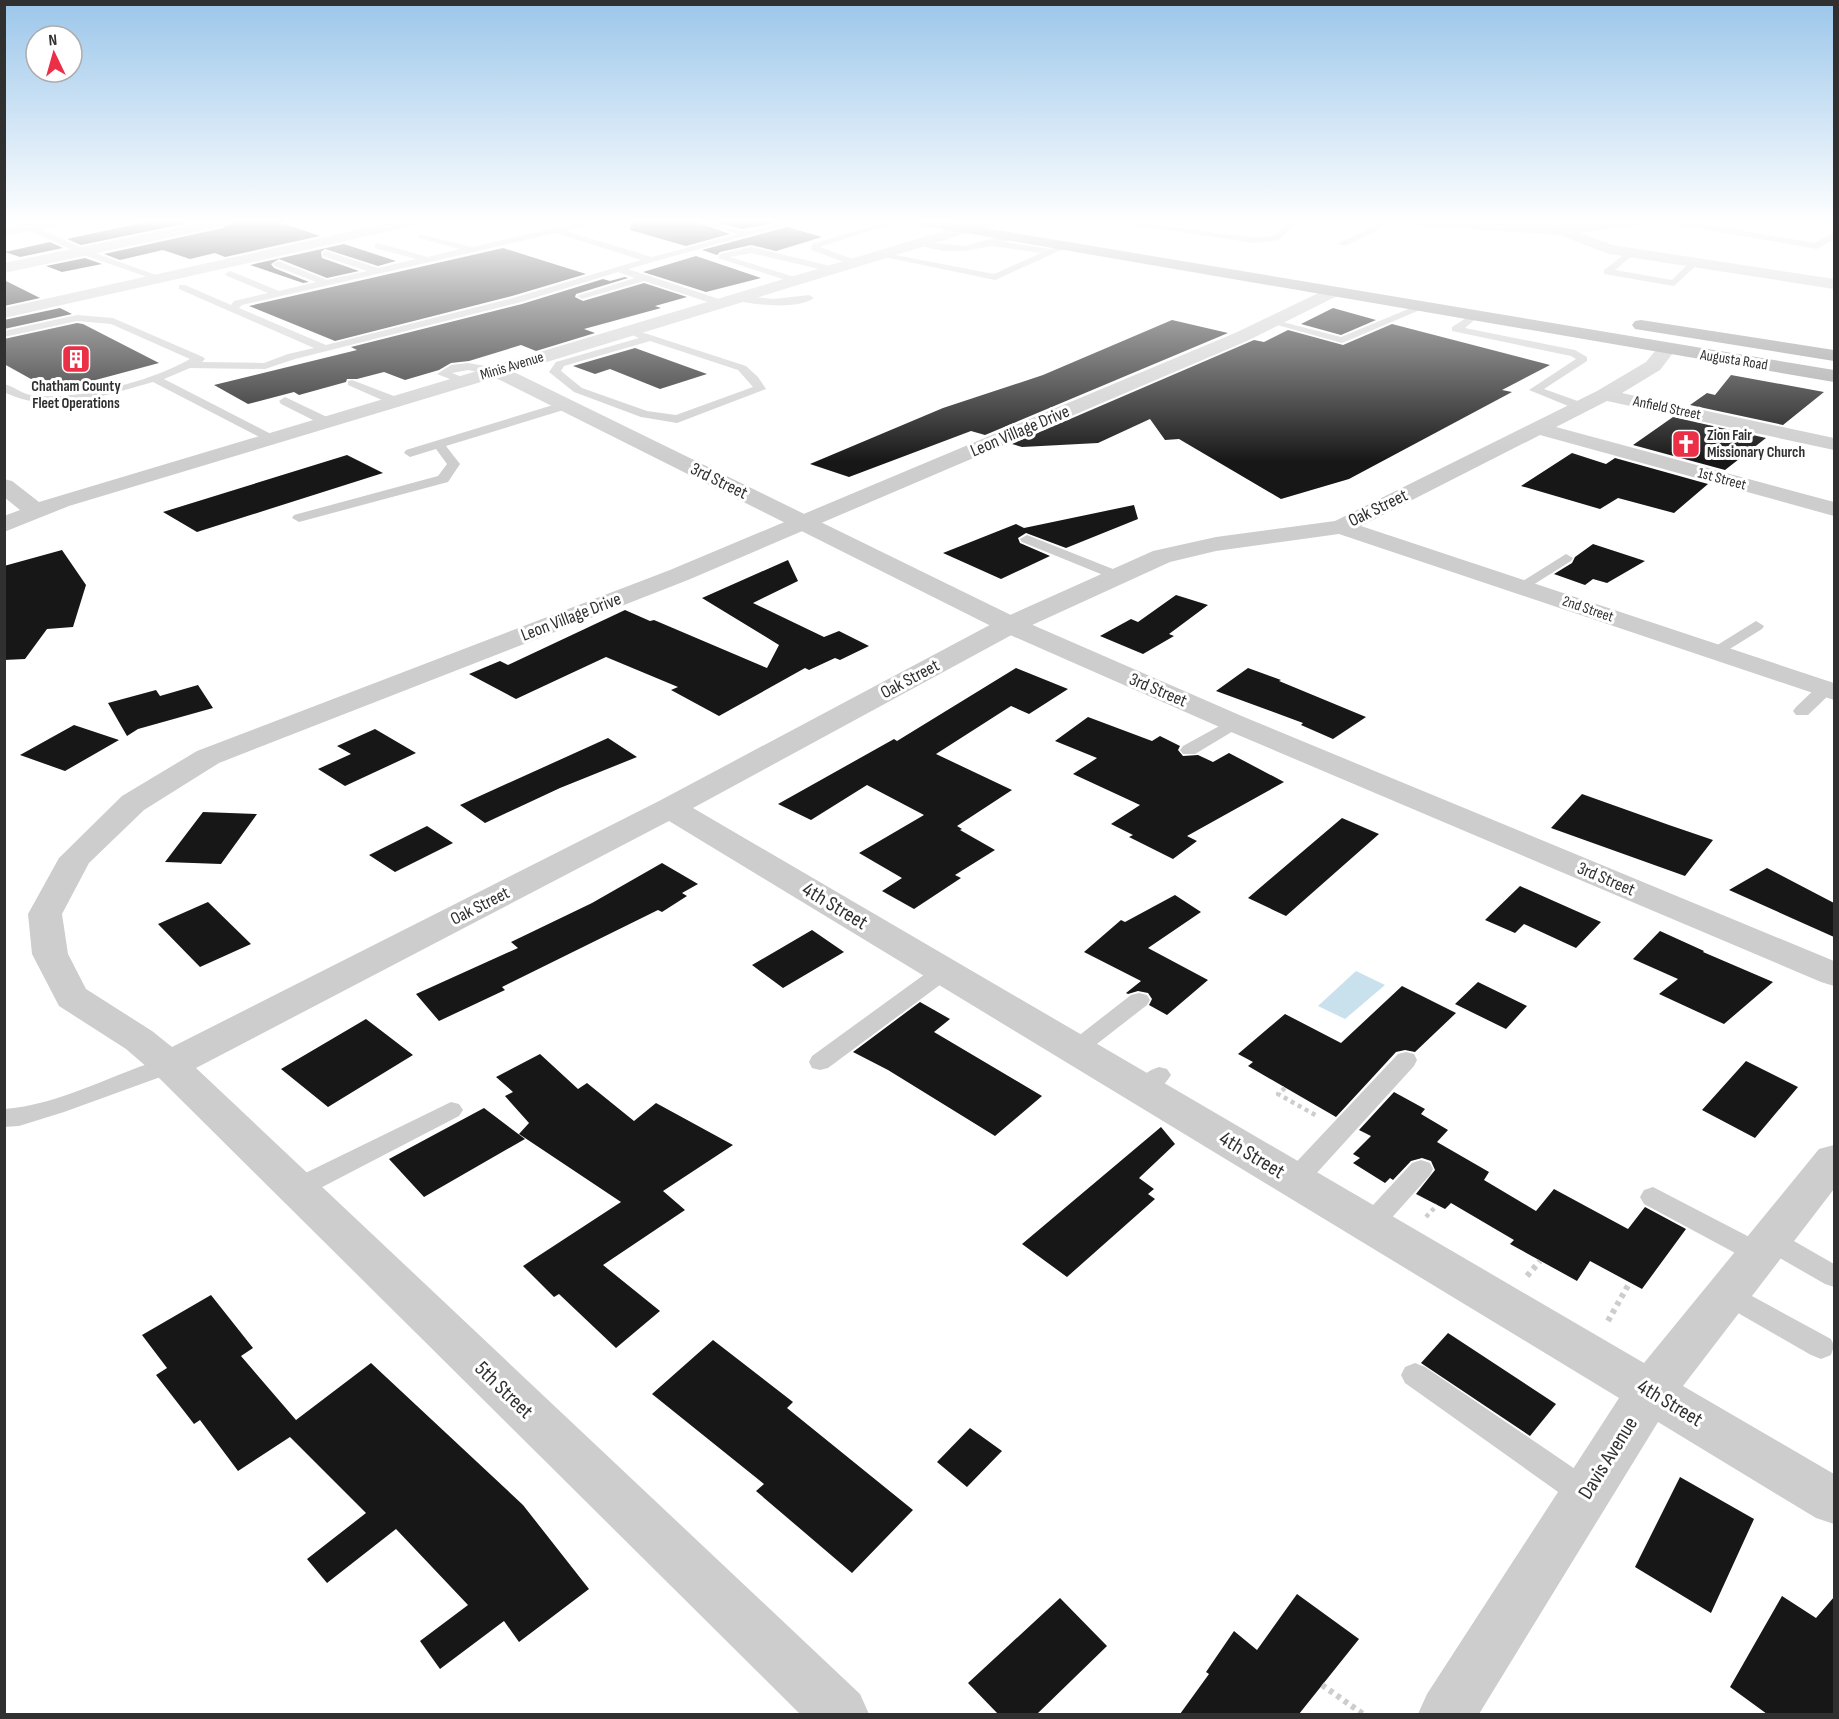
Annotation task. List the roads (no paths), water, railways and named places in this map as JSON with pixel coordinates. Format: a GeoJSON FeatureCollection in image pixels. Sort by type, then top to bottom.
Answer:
{"type":"FeatureCollection","features":[{"type":"Feature","properties":{"kind":"highway","name":"Augusta Road"},"geometry":{"type":"LineString","coordinates":[[1393,302],[1834,376]]}},
{"type":"Feature","properties":{"kind":"highway"},"geometry":{"type":"LineString","coordinates":[[1636,324],[1834,351]]}},
{"type":"Feature","properties":{"kind":"highway"},"geometry":{"type":"LineString","coordinates":[[1636,324],[1834,356]]}},
{"type":"Feature","properties":{"kind":"street"},"geometry":{"type":"LineString","coordinates":[[4,313],[52,302]]}},
{"type":"Feature","properties":{"kind":"street","name":"Minis Avenue"},"geometry":{"type":"LineString","coordinates":[[4,525],[35,510],[722,302]]}},
{"type":"Feature","properties":{"kind":"street","name":"Leon Village Drive"},"geometry":{"type":"LineString","coordinates":[[169,1065],[139,1040],[72,998],[50,954],[45,914],[75,858],[133,803],[208,757],[680,575],[1241,337],[1311,302]]}},
{"type":"Feature","properties":{"kind":"street","name":"Oak Street"},"geometry":{"type":"LineString","coordinates":[[169,1065],[670,808],[1010,625],[1162,556],[1216,544],[1341,526],[1593,401],[1653,366],[1667,349]]}},
{"type":"Feature","properties":{"kind":"street","name":"3rd Street"},"geometry":{"type":"LineString","coordinates":[[495,372],[1010,625],[1234,723],[1834,974]]}},
{"type":"Feature","properties":{"kind":"street","name":"Anfield Street"},"geometry":{"type":"LineString","coordinates":[[1593,401],[1834,444]]}},
{"type":"Feature","properties":{"kind":"street","name":"1st Street"},"geometry":{"type":"LineString","coordinates":[[1540,429],[1834,509]]}},
{"type":"Feature","properties":{"kind":"street"},"geometry":{"type":"LineString","coordinates":[[4,486],[35,510]]}},
{"type":"Feature","properties":{"kind":"street","name":"2nd Street"},"geometry":{"type":"LineString","coordinates":[[1341,526],[1830,691]]}},
{"type":"Feature","properties":{"kind":"street","name":"4th Street"},"geometry":{"type":"LineString","coordinates":[[670,808],[1076,1049],[1151,1082],[1295,1180],[1834,1501]]}},
{"type":"Feature","properties":{"kind":"street","name":"5th Street"},"geometry":{"type":"LineString","coordinates":[[169,1065],[840,1714]]}},
{"type":"Feature","properties":{"kind":"street","name":"Davis Avenue"},"geometry":{"type":"LineString","coordinates":[[1447,1714],[1650,1392],[1834,1160]]}},
{"type":"Feature","properties":{"kind":"lane"},"geometry":{"type":"LineString","coordinates":[[217,302],[325,349]]}},
{"type":"Feature","properties":{"kind":"lane"},"geometry":{"type":"LineString","coordinates":[[232,309],[241,302]]}},
{"type":"Feature","properties":{"kind":"lane"},"geometry":{"type":"LineString","coordinates":[[187,365],[265,366],[508,302]]}},
{"type":"Feature","properties":{"kind":"lane"},"geometry":{"type":"LineString","coordinates":[[758,302],[776,302]]}},
{"type":"Feature","properties":{"kind":"lane"},"geometry":{"type":"LineString","coordinates":[[1271,322],[1342,340],[1422,307]]}},
{"type":"Feature","properties":{"kind":"lane"},"geometry":{"type":"LineString","coordinates":[[1474,316],[1456,329],[1575,353],[1583,359],[1535,390],[1593,401]]}},
{"type":"Feature","properties":{"kind":"lane"},"geometry":{"type":"LineString","coordinates":[[4,334],[77,318],[113,321],[199,359],[174,373],[77,399],[26,398],[4,387]]}},
{"type":"Feature","properties":{"kind":"lane"},"geometry":{"type":"LineString","coordinates":[[629,331],[742,368],[754,378],[760,389],[677,419],[645,414],[578,390],[555,372],[560,364],[649,338]]}},
{"type":"Feature","properties":{"kind":"lane"},"geometry":{"type":"LineString","coordinates":[[153,378],[269,438]]}},
{"type":"Feature","properties":{"kind":"lane"},"geometry":{"type":"LineString","coordinates":[[352,383],[395,401]]}},
{"type":"Feature","properties":{"kind":"lane"},"geometry":{"type":"LineString","coordinates":[[285,401],[325,422]]}},
{"type":"Feature","properties":{"kind":"lane"},"geometry":{"type":"LineString","coordinates":[[410,453],[566,405]]}},
{"type":"Feature","properties":{"kind":"lane"},"geometry":{"type":"LineString","coordinates":[[298,518],[443,479],[454,464],[438,444]]}},
{"type":"Feature","properties":{"kind":"lane"},"geometry":{"type":"LineString","coordinates":[[1027,539],[1109,580]]}},
{"type":"Feature","properties":{"kind":"lane"},"geometry":{"type":"LineString","coordinates":[[1046,558],[1109,580]]}},
{"type":"Feature","properties":{"kind":"lane"},"geometry":{"type":"LineString","coordinates":[[1520,587],[1566,558]]}},
{"type":"Feature","properties":{"kind":"lane"},"geometry":{"type":"LineString","coordinates":[[1714,652],[1756,626]]}},
{"type":"Feature","properties":{"kind":"lane"},"geometry":{"type":"LineString","coordinates":[[1802,711],[1830,691]]}},
{"type":"Feature","properties":{"kind":"lane"},"geometry":{"type":"LineString","coordinates":[[1189,750],[1234,723]]}},
{"type":"Feature","properties":{"kind":"lane"},"geometry":{"type":"LineString","coordinates":[[820,1062],[944,971]]}},
{"type":"Feature","properties":{"kind":"lane"},"geometry":{"type":"LineString","coordinates":[[1076,1049],[1139,1000]]}},
{"type":"Feature","properties":{"kind":"lane"},"geometry":{"type":"LineString","coordinates":[[1295,1180],[1406,1060]]}},
{"type":"Feature","properties":{"kind":"lane"},"geometry":{"type":"LineString","coordinates":[[4,1118],[19,1117],[56,1106],[169,1065]]}},
{"type":"Feature","properties":{"kind":"lane"},"geometry":{"type":"LineString","coordinates":[[296,1189],[451,1110]]}},
{"type":"Feature","properties":{"kind":"lane"},"geometry":{"type":"LineString","coordinates":[[1370,1225],[1421,1169]]}},
{"type":"Feature","properties":{"kind":"lane"},"geometry":{"type":"LineString","coordinates":[[1653,1197],[1834,1277]]}},
{"type":"Feature","properties":{"kind":"lane"},"geometry":{"type":"LineString","coordinates":[[1728,1294],[1821,1347]]}},
{"type":"Feature","properties":{"kind":"lane"},"geometry":{"type":"LineString","coordinates":[[1415,1375],[1586,1494]]}},
{"type":"Feature","properties":{"kind":"water"},"geometry":{"type":"Polygon","coordinates":[[[1356,971],[1385,985],[1345,1019],[1318,1006],[1356,971]]]}},
{"type":"Feature","properties":{"kind":"place","name":"Chatham County Fleet Operations"},"geometry":{"type":"Point","coordinates":[76,359]}},
{"type":"Feature","properties":{"kind":"place","name":"Zion Fair Missionary Church"},"geometry":{"type":"Point","coordinates":[1686,444]}}]}
